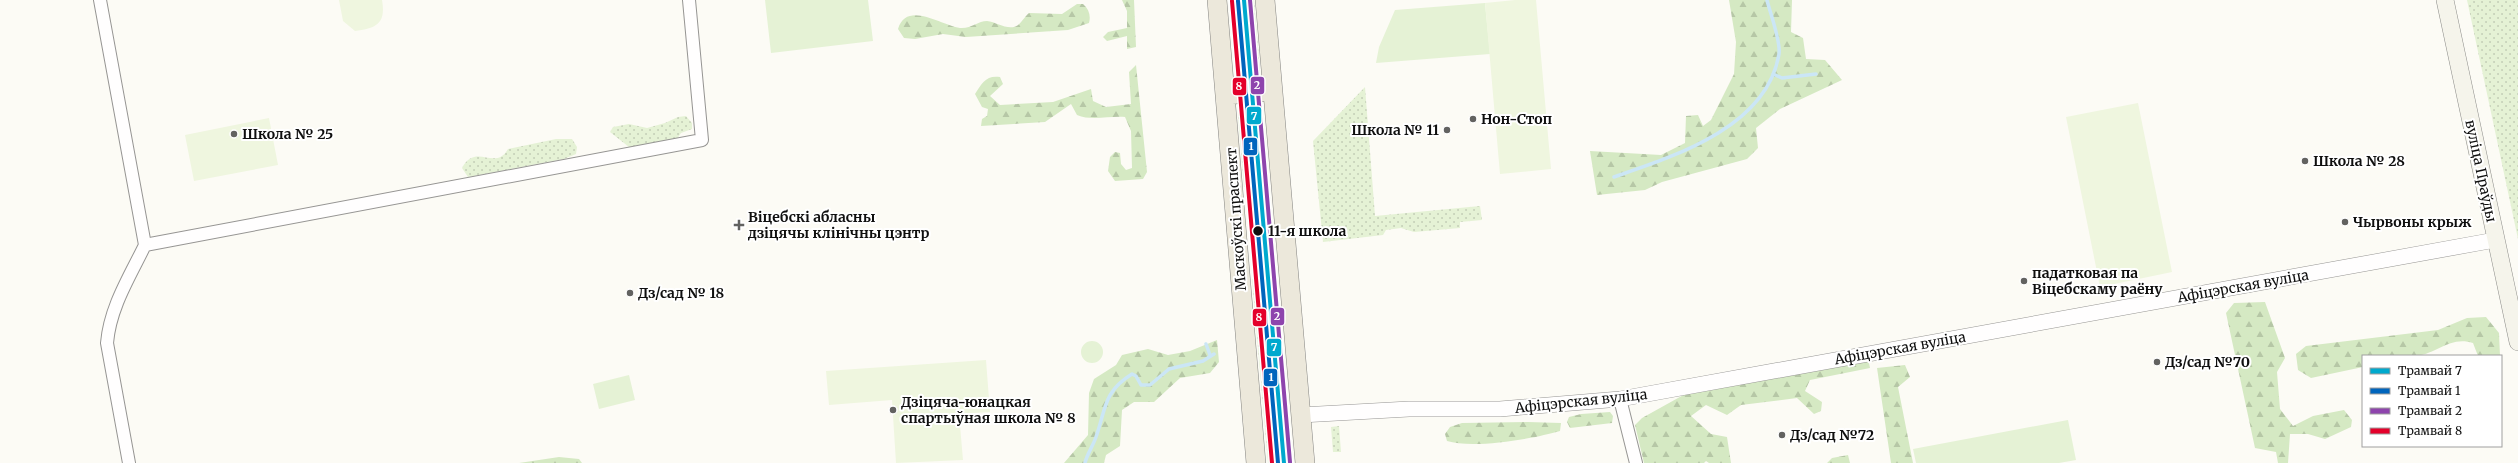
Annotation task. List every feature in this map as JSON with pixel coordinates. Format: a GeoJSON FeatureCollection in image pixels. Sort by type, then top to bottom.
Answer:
{"type":"FeatureCollection","features":[{"type":"Feature","properties":{"kind":"main road","name":"Маскоўскі праспект"},"geometry":{"type":"LineString","coordinates":[[1217,0],[1256,463]]}},
{"type":"Feature","properties":{"kind":"main road"},"geometry":{"type":"LineString","coordinates":[[1266,0],[1305,463]]}},
{"type":"Feature","properties":{"kind":"main road","name":"вуліца Праўды"},"geometry":{"type":"LineString","coordinates":[[2445,0],[2495,240],[2518,342]]}},
{"type":"Feature","properties":{"kind":"main road"},"geometry":{"type":"LineString","coordinates":[[1226,95],[1273,91]]}},
{"type":"Feature","properties":{"kind":"street"},"geometry":{"type":"LineString","coordinates":[[100,0],[145,245],[130,274],[109,324],[108,336],[129,463]]}},
{"type":"Feature","properties":{"kind":"street"},"geometry":{"type":"LineString","coordinates":[[145,245],[702,140],[689,0]]}},
{"type":"Feature","properties":{"kind":"street","name":"Афіцэрская вуліца"},"geometry":{"type":"LineString","coordinates":[[1301,415],[1409,409],[1500,409],[1620,399],[2495,240]]}},
{"type":"Feature","properties":{"kind":"street"},"geometry":{"type":"LineString","coordinates":[[1620,399],[1636,463]]}},
{"type":"Feature","properties":{"kind":"green space"},"geometry":{"type":"Polygon","coordinates":[[[339,0],[382,0],[383,14],[378,23],[374,26],[355,31],[343,21],[339,0]]]}},
{"type":"Feature","properties":{"kind":"green space"},"geometry":{"type":"Polygon","coordinates":[[[765,0],[868,0],[873,41],[771,53],[765,0]]]}},
{"type":"Feature","properties":{"kind":"green space"},"geometry":{"type":"Polygon","coordinates":[[[1122,0],[1134,0],[1136,47],[1127,49],[1127,36],[1107,41],[1103,37],[1108,32],[1127,28],[1127,11],[1122,0]]]}},
{"type":"Feature","properties":{"kind":"green space"},"geometry":{"type":"Polygon","coordinates":[[[1229,0],[1235,0],[1243,83],[1237,80],[1235,73],[1229,0]]]}},
{"type":"Feature","properties":{"kind":"green space"},"geometry":{"type":"Polygon","coordinates":[[[1248,0],[1254,0],[1260,70],[1259,77],[1255,82],[1248,0]]]}},
{"type":"Feature","properties":{"kind":"green space"},"geometry":{"type":"Polygon","coordinates":[[[1515,0],[1536,0],[1551,169],[1500,174],[1485,3],[1515,0]]]}},
{"type":"Feature","properties":{"kind":"green space"},"geometry":{"type":"Polygon","coordinates":[[[1729,0],[1792,0],[1791,32],[1803,38],[1806,59],[1825,60],[1842,80],[1780,109],[1756,128],[1758,148],[1747,159],[1662,182],[1645,190],[1597,195],[1590,151],[1661,155],[1685,143],[1686,116],[1698,115],[1703,126],[1711,120],[1734,74],[1736,42],[1729,0]]]}},
{"type":"Feature","properties":{"kind":"green space"},"geometry":{"type":"Polygon","coordinates":[[[2467,0],[2518,0],[2518,239],[2467,0]]]}},
{"type":"Feature","properties":{"kind":"green space"},"geometry":{"type":"Polygon","coordinates":[[[1485,3],[1490,54],[1376,63],[1379,47],[1395,10],[1485,3]]]}},
{"type":"Feature","properties":{"kind":"green space"},"geometry":{"type":"Polygon","coordinates":[[[1077,4],[1083,4],[1087,8],[1090,15],[1089,23],[1068,30],[966,37],[943,34],[915,39],[904,38],[898,29],[903,21],[909,16],[917,15],[960,28],[987,21],[1007,27],[1014,27],[1018,25],[1029,13],[1062,14],[1077,4]]]}},
{"type":"Feature","properties":{"kind":"green space"},"geometry":{"type":"Polygon","coordinates":[[[1136,65],[1147,172],[1143,179],[1115,181],[1108,171],[1110,157],[1115,152],[1120,153],[1121,164],[1126,170],[1132,168],[1131,131],[1125,117],[1082,117],[1077,115],[1071,104],[1045,122],[981,126],[982,119],[987,116],[988,109],[982,107],[975,94],[982,83],[991,77],[1000,77],[1003,84],[990,96],[1000,105],[1053,102],[1091,89],[1093,101],[1106,107],[1131,104],[1129,72],[1136,65]]]}},
{"type":"Feature","properties":{"kind":"green space"},"geometry":{"type":"Polygon","coordinates":[[[1365,87],[1375,216],[1480,206],[1482,220],[1460,222],[1460,228],[1414,232],[1401,228],[1386,230],[1383,235],[1323,242],[1313,141],[1365,87]]]}},
{"type":"Feature","properties":{"kind":"green space"},"geometry":{"type":"Polygon","coordinates":[[[1254,103],[1263,112],[1276,266],[1269,266],[1254,103]]]}},
{"type":"Feature","properties":{"kind":"green space"},"geometry":{"type":"Polygon","coordinates":[[[2138,103],[2172,272],[2100,287],[2066,117],[2138,103]]]}},
{"type":"Feature","properties":{"kind":"green space"},"geometry":{"type":"Polygon","coordinates":[[[1243,105],[1250,187],[1244,187],[1238,114],[1239,108],[1243,105]]]}},
{"type":"Feature","properties":{"kind":"green space"},"geometry":{"type":"Polygon","coordinates":[[[686,116],[692,123],[692,129],[681,133],[677,139],[629,147],[610,132],[613,127],[629,124],[647,128],[665,123],[678,117],[686,116]]]}},
{"type":"Feature","properties":{"kind":"green space"},"geometry":{"type":"Polygon","coordinates":[[[269,118],[278,165],[194,181],[185,135],[269,118]]]}},
{"type":"Feature","properties":{"kind":"green space"},"geometry":{"type":"Polygon","coordinates":[[[556,139],[572,139],[577,147],[576,154],[564,159],[468,177],[462,168],[467,161],[473,157],[497,158],[503,155],[508,149],[556,139]]]}},
{"type":"Feature","properties":{"kind":"green space"},"geometry":{"type":"Polygon","coordinates":[[[1258,278],[1274,463],[1268,463],[1252,279],[1258,278]]]}},
{"type":"Feature","properties":{"kind":"green space"},"geometry":{"type":"Polygon","coordinates":[[[2265,302],[2285,358],[2277,372],[2280,409],[2293,426],[2313,416],[2344,410],[2352,420],[2351,427],[2325,439],[2308,434],[2290,434],[2288,463],[2278,463],[2276,452],[2255,448],[2226,313],[2234,303],[2265,302]]]}},
{"type":"Feature","properties":{"kind":"green space"},"geometry":{"type":"Polygon","coordinates":[[[2486,317],[2499,333],[2500,355],[2478,355],[2473,343],[2465,341],[2451,343],[2420,355],[2362,355],[2362,367],[2311,378],[2298,370],[2296,354],[2306,346],[2438,330],[2467,318],[2486,317]]]}},
{"type":"Feature","properties":{"kind":"green space"},"geometry":{"type":"Polygon","coordinates":[[[1217,340],[1219,362],[1210,373],[1180,378],[1154,402],[1134,402],[1122,410],[1120,446],[1106,455],[1104,463],[1064,463],[1088,435],[1089,393],[1094,379],[1116,365],[1122,355],[1148,349],[1168,355],[1190,351],[1217,340]]]}},
{"type":"Feature","properties":{"kind":"green space"},"geometry":{"type":"Polygon","coordinates":[[[1092,341],[1100,344],[1103,352],[1100,360],[1092,363],[1084,360],[1081,352],[1084,344],[1092,341]]]}},
{"type":"Feature","properties":{"kind":"green space"},"geometry":{"type":"Polygon","coordinates":[[[1284,357],[1293,463],[1287,463],[1278,358],[1284,357]]]}},
{"type":"Feature","properties":{"kind":"green space"},"geometry":{"type":"Polygon","coordinates":[[[1868,358],[1870,368],[1810,380],[1805,391],[1822,402],[1821,411],[1814,414],[1797,398],[1741,405],[1727,415],[1706,405],[1691,416],[1711,434],[1727,437],[1731,463],[1709,463],[1706,461],[1704,463],[1644,463],[1635,425],[1642,418],[1687,393],[1868,358]]]}},
{"type":"Feature","properties":{"kind":"green space"},"geometry":{"type":"Polygon","coordinates":[[[986,360],[990,412],[959,414],[963,460],[896,463],[892,400],[829,405],[826,371],[986,360]]]}},
{"type":"Feature","properties":{"kind":"green space"},"geometry":{"type":"Polygon","coordinates":[[[1905,365],[1910,377],[1898,387],[1913,463],[1891,463],[1877,368],[1905,365]]]}},
{"type":"Feature","properties":{"kind":"green space"},"geometry":{"type":"Polygon","coordinates":[[[629,375],[635,400],[599,409],[593,384],[629,375]]]}},
{"type":"Feature","properties":{"kind":"green space"},"geometry":{"type":"Polygon","coordinates":[[[1610,412],[1613,416],[1612,423],[1570,428],[1567,422],[1569,417],[1581,414],[1610,412]]]}},
{"type":"Feature","properties":{"kind":"green space"},"geometry":{"type":"Polygon","coordinates":[[[2068,420],[2076,460],[2059,463],[1916,463],[1913,449],[2068,420]]]}},
{"type":"Feature","properties":{"kind":"green space"},"geometry":{"type":"Polygon","coordinates":[[[1462,423],[1561,423],[1560,431],[1519,440],[1472,444],[1447,441],[1445,434],[1450,427],[1462,423]]]}},
{"type":"Feature","properties":{"kind":"green space"},"geometry":{"type":"Polygon","coordinates":[[[1339,426],[1341,452],[1333,452],[1331,427],[1339,426]]]}},
{"type":"Feature","properties":{"kind":"green space"},"geometry":{"type":"Polygon","coordinates":[[[1848,455],[1850,463],[1827,463],[1832,458],[1848,455]]]}},
{"type":"Feature","properties":{"kind":"green space"},"geometry":{"type":"Polygon","coordinates":[[[559,457],[579,459],[582,463],[519,463],[559,457]]]}},
{"type":"Feature","properties":{"kind":"waterway"},"geometry":{"type":"LineString","coordinates":[[1614,177],[1664,159],[1715,135],[1738,119],[1757,101],[1771,79],[1779,54],[1777,35],[1767,0]]}},
{"type":"Feature","properties":{"kind":"waterway"},"geometry":{"type":"LineString","coordinates":[[1773,74],[1782,78],[1816,74]]}},
{"type":"Feature","properties":{"kind":"waterway"},"geometry":{"type":"LineString","coordinates":[[1206,344],[1210,355]]}},
{"type":"Feature","properties":{"kind":"waterway"},"geometry":{"type":"LineString","coordinates":[[1085,463],[1096,437],[1107,402],[1111,394],[1123,381],[1132,374],[1136,376],[1141,385],[1150,385],[1169,369],[1203,361],[1214,354]]}},
{"type":"Feature","properties":{"kind":"tram line","name":"7"},"geometry":{"type":"LineString","coordinates":[[1244,0],[1284,463]]}},
{"type":"Feature","properties":{"kind":"tram line","name":"2"},"geometry":{"type":"LineString","coordinates":[[1250,0],[1290,462]]}},
{"type":"Feature","properties":{"kind":"tram line","name":"8"},"geometry":{"type":"LineString","coordinates":[[1232,1],[1272,463]]}},
{"type":"Feature","properties":{"kind":"tram line","name":"1"},"geometry":{"type":"LineString","coordinates":[[1238,1],[1278,463]]}},
{"type":"Feature","properties":{"kind":"place","name":"Нон-Стоп"},"geometry":{"type":"Point","coordinates":[1473,119]}},
{"type":"Feature","properties":{"kind":"place","name":"Школа № 11"},"geometry":{"type":"Point","coordinates":[1447,130]}},
{"type":"Feature","properties":{"kind":"place","name":"Школа № 25"},"geometry":{"type":"Point","coordinates":[234,134]}},
{"type":"Feature","properties":{"kind":"place","name":"Школа № 28"},"geometry":{"type":"Point","coordinates":[2305,161]}},
{"type":"Feature","properties":{"kind":"place","name":"Чырвоны крыж"},"geometry":{"type":"Point","coordinates":[2345,222]}},
{"type":"Feature","properties":{"kind":"place","name":"Віцебскі абласны дзіцячы клінічны цэнтр"},"geometry":{"type":"Point","coordinates":[739,225]}},
{"type":"Feature","properties":{"kind":"place","name":"11-я школа"},"geometry":{"type":"Point","coordinates":[1258,231]}},
{"type":"Feature","properties":{"kind":"place","name":"падатковая па Віцебскаму раёну"},"geometry":{"type":"Point","coordinates":[2024,281]}},
{"type":"Feature","properties":{"kind":"place","name":"Дз/сад № 18"},"geometry":{"type":"Point","coordinates":[630,293]}},
{"type":"Feature","properties":{"kind":"place","name":"Дз/сад №70"},"geometry":{"type":"Point","coordinates":[2157,362]}},
{"type":"Feature","properties":{"kind":"place","name":"Дзіцяча-юнацкая спартыўная школа № 8"},"geometry":{"type":"Point","coordinates":[893,410]}},
{"type":"Feature","properties":{"kind":"place","name":"Дз/сад №72"},"geometry":{"type":"Point","coordinates":[1782,435]}}]}
